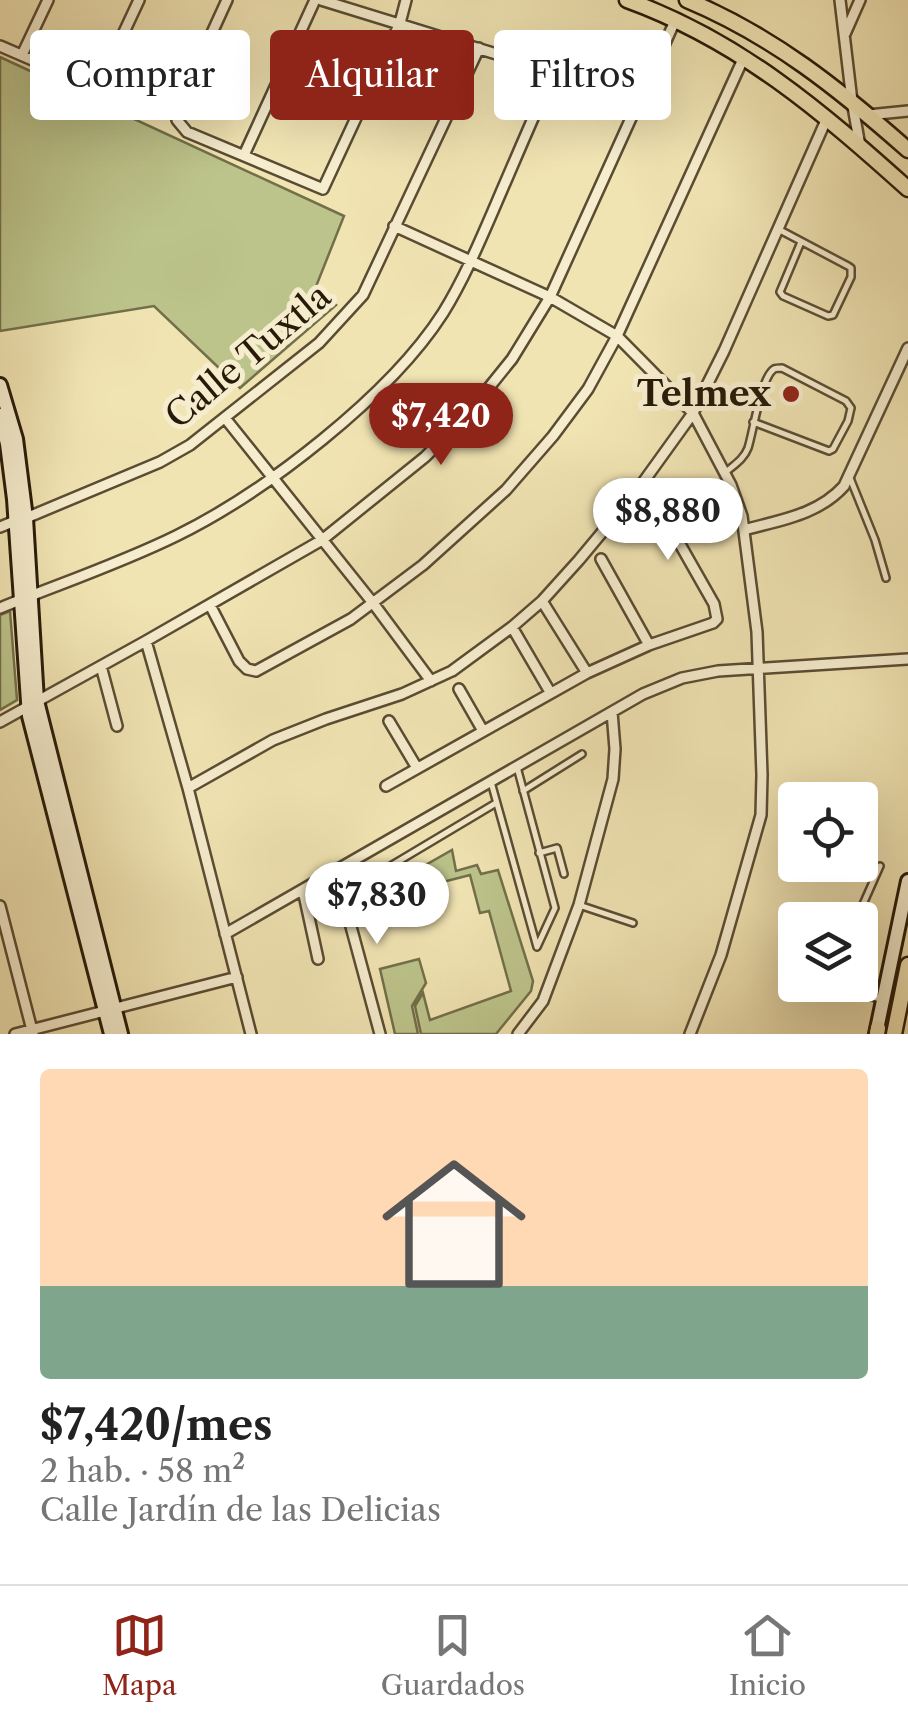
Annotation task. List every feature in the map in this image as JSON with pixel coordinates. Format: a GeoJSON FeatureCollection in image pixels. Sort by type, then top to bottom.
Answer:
{"type":"FeatureCollection","features":[{"type":"Feature","properties":{"kind":"main road"},"geometry":{"type":"LineString","coordinates":[[628,0],[744,56],[788,86],[908,186]]}},
{"type":"Feature","properties":{"kind":"main road"},"geometry":{"type":"LineString","coordinates":[[687,0],[752,31],[807,67],[908,150]]}},
{"type":"Feature","properties":{"kind":"main road"},"geometry":{"type":"LineString","coordinates":[[675,21],[688,11],[704,14],[807,67]]}},
{"type":"Feature","properties":{"kind":"main road"},"geometry":{"type":"LineString","coordinates":[[894,1034],[908,965]]}},
{"type":"Feature","properties":{"kind":"street"},"geometry":{"type":"LineString","coordinates":[[22,56],[48,0]]}},
{"type":"Feature","properties":{"kind":"street"},"geometry":{"type":"LineString","coordinates":[[0,46],[94,84],[104,75],[139,0]]}},
{"type":"Feature","properties":{"kind":"street"},"geometry":{"type":"LineString","coordinates":[[228,0],[179,105],[177,120],[186,132],[323,190],[400,22],[406,0]]}},
{"type":"Feature","properties":{"kind":"street"},"geometry":{"type":"LineString","coordinates":[[244,155],[318,0],[494,53]]}},
{"type":"Feature","properties":{"kind":"street"},"geometry":{"type":"LineString","coordinates":[[840,0],[860,146]]}},
{"type":"Feature","properties":{"kind":"street"},"geometry":{"type":"LineString","coordinates":[[844,36],[860,0]]}},
{"type":"Feature","properties":{"kind":"street"},"geometry":{"type":"LineString","coordinates":[[671,30],[675,21]]}},
{"type":"Feature","properties":{"kind":"street","name":"Calle Tuxtla"},"geometry":{"type":"LineString","coordinates":[[0,527],[160,462],[190,445],[320,343],[362,295],[479,48]]}},
{"type":"Feature","properties":{"kind":"street"},"geometry":{"type":"LineString","coordinates":[[210,605],[239,661],[251,671],[267,666],[351,620],[423,565],[506,490],[588,389],[617,336],[744,56]]}},
{"type":"Feature","properties":{"kind":"street"},"geometry":{"type":"LineString","coordinates":[[868,115],[908,112]]}},
{"type":"Feature","properties":{"kind":"street"},"geometry":{"type":"LineString","coordinates":[[188,788],[285,735],[402,694],[452,671],[542,601],[639,488],[693,413],[827,118]]}},
{"type":"Feature","properties":{"kind":"street"},"geometry":{"type":"LineString","coordinates":[[0,608],[178,535],[272,478],[391,378],[437,322],[471,262],[533,120]]}},
{"type":"Feature","properties":{"kind":"street"},"geometry":{"type":"LineString","coordinates":[[0,722],[322,540],[425,457],[466,416],[512,359],[550,297],[629,120]]}},
{"type":"Feature","properties":{"kind":"street"},"geometry":{"type":"LineString","coordinates":[[394,226],[550,297],[617,336],[693,413],[726,472],[742,516],[757,632],[760,815],[721,955],[690,1034]]}},
{"type":"Feature","properties":{"kind":"street"},"geometry":{"type":"LineString","coordinates":[[744,530],[808,513],[836,496],[908,348]]}},
{"type":"Feature","properties":{"kind":"street"},"geometry":{"type":"LineString","coordinates":[[0,385],[16,439],[32,703],[110,1009],[121,1034]]}},
{"type":"Feature","properties":{"kind":"street"},"geometry":{"type":"LineString","coordinates":[[0,415],[21,520]]}},
{"type":"Feature","properties":{"kind":"street"},"geometry":{"type":"LineString","coordinates":[[225,418],[431,681]]}},
{"type":"Feature","properties":{"kind":"street"},"geometry":{"type":"LineString","coordinates":[[386,786],[587,673],[715,621],[714,604],[656,502]]}},
{"type":"Feature","properties":{"kind":"street"},"geometry":{"type":"LineString","coordinates":[[601,560],[649,645]]}},
{"type":"Feature","properties":{"kind":"street"},"geometry":{"type":"LineString","coordinates":[[542,601],[587,673]]}},
{"type":"Feature","properties":{"kind":"street"},"geometry":{"type":"LineString","coordinates":[[512,627],[550,692]]}},
{"type":"Feature","properties":{"kind":"street"},"geometry":{"type":"LineString","coordinates":[[146,641],[251,1034]]}},
{"type":"Feature","properties":{"kind":"street"},"geometry":{"type":"LineString","coordinates":[[225,934],[643,694],[682,678],[718,671],[908,659]]}},
{"type":"Feature","properties":{"kind":"street"},"geometry":{"type":"LineString","coordinates":[[101,666],[117,726]]}},
{"type":"Feature","properties":{"kind":"street"},"geometry":{"type":"LineString","coordinates":[[459,689],[483,732]]}},
{"type":"Feature","properties":{"kind":"street"},"geometry":{"type":"LineString","coordinates":[[518,1034],[543,1001],[579,905],[613,779],[612,712]]}},
{"type":"Feature","properties":{"kind":"street"},"geometry":{"type":"LineString","coordinates":[[390,721],[417,768]]}},
{"type":"Feature","properties":{"kind":"street"},"geometry":{"type":"LineString","coordinates":[[336,871],[380,1034]]}},
{"type":"Feature","properties":{"kind":"street"},"geometry":{"type":"LineString","coordinates":[[877,1032],[908,882]]}},
{"type":"Feature","properties":{"kind":"street"},"geometry":{"type":"LineString","coordinates":[[303,890],[318,958]]}},
{"type":"Feature","properties":{"kind":"street"},"geometry":{"type":"LineString","coordinates":[[0,906],[33,1032]]}},
{"type":"Feature","properties":{"kind":"street"},"geometry":{"type":"LineString","coordinates":[[15,1034],[236,976]]}},
{"type":"Feature","properties":{"kind":"street"},"geometry":{"type":"LineString","coordinates":[[110,1009],[111,1034]]}},
{"type":"Feature","properties":{"kind":"lane"},"geometry":{"type":"LineString","coordinates":[[778,229],[851,268],[851,276],[831,316],[780,292],[801,242]]}},
{"type":"Feature","properties":{"kind":"lane"},"geometry":{"type":"LineString","coordinates":[[726,472],[745,455],[753,422],[770,372],[778,367],[846,401],[851,408],[829,451],[753,422]]}},
{"type":"Feature","properties":{"kind":"lane"},"geometry":{"type":"LineString","coordinates":[[849,475],[886,578]]}},
{"type":"Feature","properties":{"kind":"lane"},"geometry":{"type":"LineString","coordinates":[[523,791],[582,754]]}},
{"type":"Feature","properties":{"kind":"lane"},"geometry":{"type":"LineString","coordinates":[[491,782],[536,947],[555,910],[517,766]]}},
{"type":"Feature","properties":{"kind":"lane"},"geometry":{"type":"LineString","coordinates":[[362,883],[496,803]]}},
{"type":"Feature","properties":{"kind":"lane"},"geometry":{"type":"LineString","coordinates":[[539,852],[557,848],[564,874]]}},
{"type":"Feature","properties":{"kind":"lane"},"geometry":{"type":"LineString","coordinates":[[864,902],[880,866]]}},
{"type":"Feature","properties":{"kind":"lane"},"geometry":{"type":"LineString","coordinates":[[579,905],[632,923]]}},
{"type":"Feature","properties":{"kind":"lane"},"geometry":{"type":"LineString","coordinates":[[878,999],[884,1000]]}},
{"type":"Feature","properties":{"kind":"green space"},"geometry":{"type":"Polygon","coordinates":[[[0,57],[30,71],[30,120],[136,120],[344,216],[315,289],[336,305],[240,388],[154,306],[0,331],[0,57]]]}},
{"type":"Feature","properties":{"kind":"green space"},"geometry":{"type":"Polygon","coordinates":[[[10,611],[17,700],[0,710],[0,615],[10,611]]]}},
{"type":"Feature","properties":{"kind":"green space"},"geometry":{"type":"Polygon","coordinates":[[[452,850],[456,871],[477,865],[481,874],[498,870],[533,981],[531,991],[496,1034],[421,1034],[415,1006],[423,993],[430,1020],[511,991],[489,911],[480,913],[470,875],[400,893],[403,903],[372,911],[366,899],[452,850]]]}},
{"type":"Feature","properties":{"kind":"green space"},"geometry":{"type":"Polygon","coordinates":[[[419,959],[426,983],[412,1006],[418,1034],[395,1034],[380,969],[419,959]]]}},
{"type":"Feature","properties":{"kind":"place","name":"Telmex"},"geometry":{"type":"Point","coordinates":[791,394]}}]}
